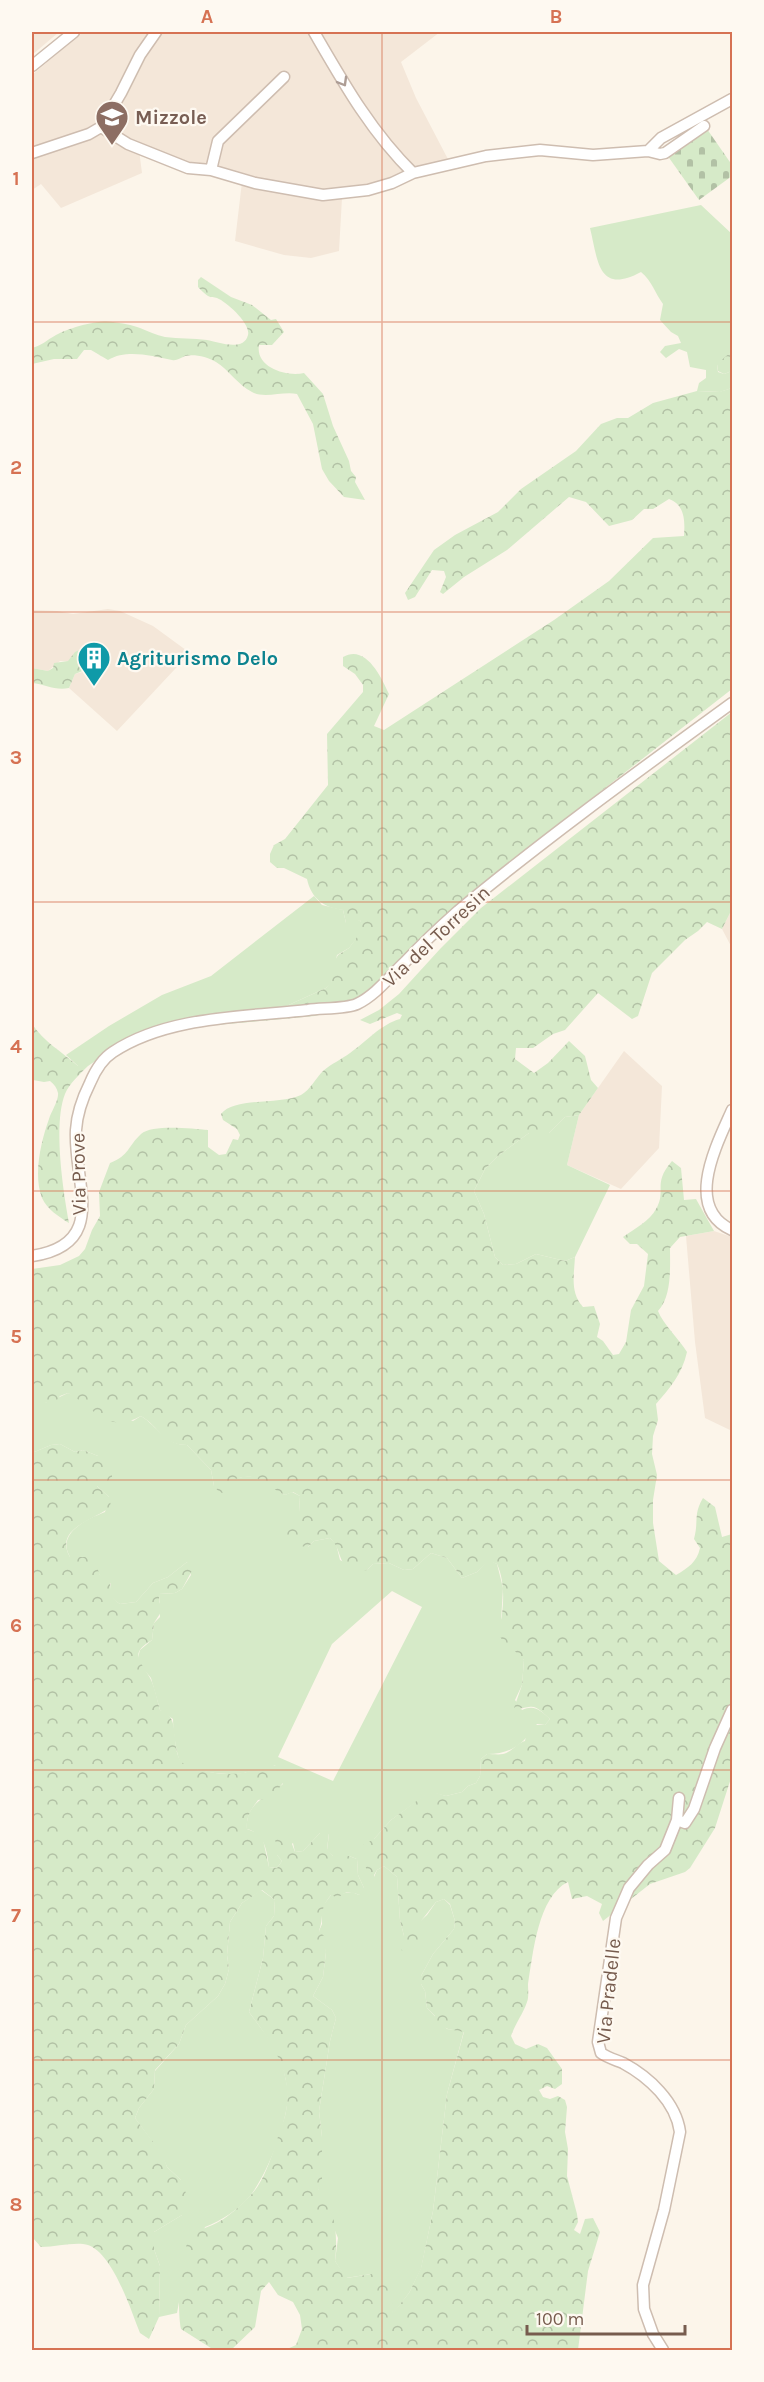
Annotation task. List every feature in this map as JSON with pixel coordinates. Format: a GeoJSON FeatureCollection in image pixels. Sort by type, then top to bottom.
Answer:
{"type":"FeatureCollection","features":[{"type":"Feature","properties":{"kind":"street"},"geometry":{"type":"LineString","coordinates":[[32,66],[74,32]]}},
{"type":"Feature","properties":{"kind":"street"},"geometry":{"type":"LineString","coordinates":[[32,153],[89,134],[101,127],[122,93],[140,55],[156,32]]}},
{"type":"Feature","properties":{"kind":"street"},"geometry":{"type":"LineString","coordinates":[[314,32],[363,115],[397,158],[413,173]]}},
{"type":"Feature","properties":{"kind":"street"},"geometry":{"type":"LineString","coordinates":[[211,170],[218,141],[284,77]]}},
{"type":"Feature","properties":{"kind":"street"},"geometry":{"type":"LineString","coordinates":[[648,152],[661,138],[732,99]]}},
{"type":"Feature","properties":{"kind":"street"},"geometry":{"type":"LineString","coordinates":[[101,127],[128,144],[188,168],[211,170],[255,183],[323,195],[368,190],[393,183],[413,173],[486,156],[540,150],[593,155],[648,152],[660,154],[665,153],[704,126]]}},
{"type":"Feature","properties":{"kind":"street","name":"Via del Torresin"},"geometry":{"type":"LineString","coordinates":[[97,1066],[112,1052],[157,1030],[201,1022],[355,1005],[377,989],[457,912],[566,824],[732,702]]}},
{"type":"Feature","properties":{"kind":"street","name":"Via Prove"},"geometry":{"type":"LineString","coordinates":[[32,1256],[53,1253],[70,1243],[81,1222],[82,1200],[76,1130],[81,1101],[97,1066]]}},
{"type":"Feature","properties":{"kind":"street"},"geometry":{"type":"LineString","coordinates":[[732,1110],[710,1161],[707,1189],[711,1210],[721,1224],[732,1230]]}},
{"type":"Feature","properties":{"kind":"street","name":"Via Pradelle"},"geometry":{"type":"LineString","coordinates":[[677,1820],[685,1823],[694,1809],[732,1710]]}},
{"type":"Feature","properties":{"kind":"street","name":"Via Pradelle"},"geometry":{"type":"LineString","coordinates":[[663,2350],[653,2334],[644,2309],[643,2285],[664,2210],[680,2132],[678,2121],[670,2103],[646,2080],[623,2063],[601,2053],[598,2042],[616,1918],[629,1888],[648,1865],[665,1850],[677,1820],[680,1798]]}},
{"type":"Feature","properties":{"kind":"shaded area"},"geometry":{"type":"Polygon","coordinates":[[[32,32],[59,32],[32,55],[32,32]]]}},
{"type":"Feature","properties":{"kind":"shaded area"},"geometry":{"type":"Polygon","coordinates":[[[83,32],[440,32],[401,62],[416,98],[450,163],[385,187],[342,198],[339,251],[311,258],[284,255],[235,241],[242,182],[139,150],[142,173],[61,208],[41,184],[32,190],[32,75],[83,32]]]}},
{"type":"Feature","properties":{"kind":"shaded area"},"geometry":{"type":"Polygon","coordinates":[[[108,609],[120,611],[153,626],[190,653],[117,731],[69,688],[75,674],[86,671],[68,661],[60,661],[48,671],[32,668],[32,610],[73,614],[108,609]]]}},
{"type":"Feature","properties":{"kind":"shaded area"},"geometry":{"type":"Polygon","coordinates":[[[732,909],[732,948],[722,929],[732,909]]]}},
{"type":"Feature","properties":{"kind":"shaded area"},"geometry":{"type":"Polygon","coordinates":[[[624,1051],[662,1086],[659,1148],[621,1189],[567,1165],[579,1115],[624,1051]]]}},
{"type":"Feature","properties":{"kind":"shaded area"},"geometry":{"type":"Polygon","coordinates":[[[714,1231],[732,1237],[732,1431],[705,1418],[695,1342],[686,1236],[714,1231]]]}},
{"type":"Feature","properties":{"kind":"green space"},"geometry":{"type":"Polygon","coordinates":[[[707,129],[732,165],[732,176],[699,200],[667,155],[707,129]]]}},
{"type":"Feature","properties":{"kind":"green space"},"geometry":{"type":"Polygon","coordinates":[[[701,205],[732,234],[732,351],[717,365],[718,372],[724,374],[732,371],[732,388],[720,392],[697,391],[699,383],[706,378],[706,370],[690,367],[687,352],[679,349],[666,358],[660,352],[665,346],[681,343],[678,336],[660,320],[663,304],[651,283],[641,272],[627,278],[616,279],[608,277],[602,271],[590,228],[701,205]]]}},
{"type":"Feature","properties":{"kind":"green space"},"geometry":{"type":"Polygon","coordinates":[[[201,277],[231,297],[252,305],[271,320],[276,319],[284,332],[272,345],[259,345],[262,360],[281,372],[304,373],[323,394],[333,426],[349,461],[351,471],[356,477],[355,482],[365,500],[344,497],[329,481],[322,469],[313,424],[297,394],[257,394],[242,385],[216,362],[197,356],[185,356],[174,360],[131,354],[108,360],[91,350],[84,350],[77,359],[54,359],[32,364],[32,348],[68,330],[107,321],[130,325],[165,337],[202,339],[230,345],[246,340],[248,330],[246,325],[226,304],[217,298],[208,296],[198,287],[198,280],[201,277]]]}},
{"type":"Feature","properties":{"kind":"green space"},"geometry":{"type":"Polygon","coordinates":[[[732,351],[732,371],[724,374],[718,371],[717,364],[732,351]]]}},
{"type":"Feature","properties":{"kind":"green space"},"geometry":{"type":"Polygon","coordinates":[[[732,388],[732,689],[464,898],[421,940],[381,985],[347,1007],[315,1016],[261,1021],[271,1013],[326,988],[331,983],[333,964],[338,955],[349,948],[363,929],[360,920],[349,926],[343,910],[319,901],[312,892],[307,879],[284,868],[277,868],[270,862],[270,854],[274,845],[285,839],[328,785],[327,734],[363,692],[363,685],[355,674],[343,666],[343,657],[351,654],[359,655],[372,664],[382,679],[389,694],[374,726],[384,730],[554,620],[609,581],[653,538],[684,536],[684,519],[681,509],[669,499],[653,509],[644,509],[632,520],[609,526],[586,502],[569,497],[507,550],[464,577],[443,594],[440,592],[446,577],[444,571],[432,570],[415,597],[408,600],[405,593],[434,550],[455,535],[498,512],[521,489],[576,451],[601,424],[617,418],[628,418],[653,403],[697,391],[719,392],[732,388]]]}},
{"type":"Feature","properties":{"kind":"green space"},"geometry":{"type":"Polygon","coordinates":[[[81,649],[89,655],[90,668],[75,674],[69,688],[59,689],[32,683],[32,668],[48,671],[53,668],[54,663],[68,661],[75,652],[81,649]]]}},
{"type":"Feature","properties":{"kind":"green space"},"geometry":{"type":"Polygon","coordinates":[[[732,712],[732,909],[722,929],[707,922],[652,973],[638,1016],[632,1019],[598,993],[565,1030],[553,1034],[533,1048],[516,1048],[515,1059],[534,1073],[548,1063],[569,1041],[585,1056],[591,1080],[598,1088],[579,1115],[565,1117],[549,1133],[529,1133],[498,1156],[485,1169],[474,1191],[484,1214],[495,1257],[503,1265],[516,1264],[536,1254],[565,1261],[575,1257],[574,1290],[576,1296],[583,1307],[594,1306],[600,1324],[597,1337],[603,1341],[613,1355],[619,1354],[626,1342],[631,1310],[644,1286],[648,1254],[637,1244],[630,1244],[623,1237],[653,1213],[659,1202],[661,1181],[672,1161],[681,1168],[684,1200],[696,1199],[714,1231],[680,1237],[670,1248],[668,1290],[663,1305],[658,1311],[687,1352],[679,1374],[656,1404],[658,1420],[653,1436],[652,1454],[657,1475],[653,1500],[653,1523],[659,1561],[676,1575],[691,1564],[699,1553],[700,1548],[694,1539],[697,1513],[703,1498],[715,1507],[722,1537],[732,1534],[732,1775],[715,1828],[690,1868],[685,1872],[650,1884],[603,1921],[599,1913],[602,1904],[587,1896],[572,1899],[568,1882],[558,1889],[543,1913],[535,1942],[528,1984],[528,2000],[511,2036],[515,2044],[526,2049],[538,2044],[547,2048],[562,2069],[562,2084],[555,2089],[547,2086],[539,2090],[543,2097],[550,2099],[558,2096],[565,2100],[567,2107],[565,2132],[568,2149],[567,2176],[578,2222],[574,2230],[580,2234],[585,2219],[593,2218],[600,2232],[588,2271],[578,2350],[285,2350],[296,2345],[302,2329],[300,2315],[293,2302],[278,2295],[269,2282],[261,2291],[255,2327],[231,2350],[214,2350],[181,2329],[180,2281],[187,2243],[195,2233],[227,2217],[253,2193],[268,2167],[285,2116],[287,2086],[284,2073],[273,2047],[249,2012],[263,1958],[266,1926],[274,1916],[275,1900],[262,1890],[242,1903],[230,1922],[227,1955],[229,1969],[225,1984],[218,1996],[186,2025],[179,2044],[155,2070],[154,2089],[139,2108],[135,2118],[163,2155],[167,2167],[181,2180],[187,2196],[182,2215],[154,2232],[154,2249],[160,2266],[159,2317],[149,2339],[140,2333],[111,2267],[93,2247],[78,2244],[41,2247],[32,2237],[32,1453],[51,1445],[60,1444],[75,1452],[83,1450],[98,1456],[107,1454],[112,1478],[97,1486],[109,1497],[111,1506],[72,1531],[67,1538],[66,1547],[70,1557],[86,1557],[94,1560],[100,1575],[108,1576],[112,1595],[120,1604],[136,1602],[153,1583],[168,1577],[187,1562],[194,1567],[182,1589],[175,1593],[159,1594],[159,1602],[163,1609],[154,1623],[152,1640],[140,1649],[138,1654],[153,1685],[160,1710],[172,1720],[178,1755],[182,1762],[194,1768],[222,1774],[246,1772],[269,1765],[278,1766],[284,1772],[287,1776],[275,1797],[258,1800],[247,1820],[247,1829],[262,1835],[269,1867],[277,1868],[282,1861],[277,1855],[275,1838],[282,1833],[289,1836],[295,1852],[303,1851],[320,1833],[329,1833],[327,1849],[333,1856],[349,1856],[357,1859],[358,1875],[364,1892],[359,1895],[345,1893],[338,1898],[331,1895],[323,1909],[319,1931],[324,1936],[326,1952],[323,1977],[313,1996],[332,2010],[336,2018],[319,2111],[322,2137],[322,2179],[318,2189],[329,2204],[332,2213],[336,2242],[335,2261],[347,2278],[371,2274],[386,2276],[390,2283],[393,2313],[409,2293],[421,2268],[433,2211],[447,2094],[464,2032],[448,2029],[432,2022],[435,2016],[427,2008],[425,1991],[421,1984],[421,1976],[433,1954],[454,1929],[455,1921],[450,1904],[444,1899],[436,1902],[421,1921],[421,1937],[411,1950],[402,1951],[400,1944],[404,1936],[400,1920],[397,1877],[384,1866],[377,1870],[370,1882],[360,1847],[374,1839],[391,1820],[430,1791],[446,1796],[462,1792],[468,1786],[476,1783],[480,1776],[481,1759],[487,1754],[501,1754],[509,1751],[525,1741],[528,1725],[545,1725],[550,1719],[535,1707],[514,1708],[522,1685],[524,1660],[502,1640],[499,1634],[503,1595],[497,1564],[489,1561],[477,1572],[462,1578],[447,1558],[431,1553],[413,1569],[404,1570],[389,1563],[373,1564],[367,1570],[351,1573],[330,1538],[314,1541],[308,1547],[300,1546],[287,1537],[285,1520],[299,1512],[300,1496],[293,1492],[285,1495],[261,1480],[242,1477],[233,1480],[226,1494],[219,1492],[214,1486],[211,1470],[187,1445],[166,1439],[141,1416],[119,1423],[110,1421],[68,1393],[60,1396],[55,1403],[32,1399],[32,1269],[60,1265],[79,1256],[85,1249],[100,1216],[99,1192],[110,1163],[125,1154],[141,1134],[163,1128],[208,1130],[208,1147],[219,1155],[226,1154],[233,1139],[238,1140],[240,1135],[237,1129],[223,1120],[221,1114],[236,1105],[281,1100],[301,1095],[326,1068],[350,1053],[380,1029],[400,1019],[402,1015],[397,1013],[370,1024],[360,1020],[379,1010],[399,994],[481,908],[732,712]]]}},
{"type":"Feature","properties":{"kind":"green space"},"geometry":{"type":"Polygon","coordinates":[[[314,896],[322,905],[343,910],[346,923],[360,920],[364,929],[349,948],[337,955],[331,984],[326,988],[271,1013],[261,1021],[181,1028],[113,1049],[88,1066],[78,1066],[66,1055],[109,1026],[162,995],[211,976],[314,896]]]}},
{"type":"Feature","properties":{"kind":"green space"},"geometry":{"type":"Polygon","coordinates":[[[32,1024],[47,1041],[78,1066],[88,1066],[69,1087],[61,1107],[60,1158],[69,1223],[47,1206],[39,1189],[38,1169],[41,1148],[58,1093],[50,1081],[33,1080],[32,1083],[32,1024]]]}},
{"type":"Feature","properties":{"kind":"green space"},"geometry":{"type":"Polygon","coordinates":[[[579,1115],[567,1165],[610,1185],[575,1257],[565,1261],[536,1254],[516,1264],[503,1265],[495,1257],[484,1214],[474,1191],[485,1169],[498,1156],[529,1133],[549,1133],[565,1117],[579,1115]]]}},
{"type":"Feature","properties":{"kind":"green space"},"geometry":{"type":"Polygon","coordinates":[[[68,1393],[133,1421],[141,1416],[173,1442],[187,1445],[211,1470],[214,1486],[240,1477],[253,1477],[268,1483],[285,1495],[292,1492],[300,1496],[299,1512],[308,1547],[314,1541],[330,1538],[336,1544],[340,1560],[359,1570],[367,1570],[373,1564],[389,1563],[404,1570],[413,1569],[431,1553],[447,1558],[462,1578],[477,1572],[489,1560],[497,1564],[503,1588],[501,1621],[524,1660],[522,1685],[515,1700],[522,1710],[534,1708],[550,1719],[545,1725],[537,1724],[522,1742],[510,1750],[487,1754],[481,1759],[480,1776],[476,1783],[468,1786],[462,1792],[446,1796],[430,1792],[391,1820],[374,1839],[374,1877],[377,1870],[384,1866],[397,1877],[400,1920],[404,1936],[427,1915],[436,1902],[444,1899],[450,1905],[455,1921],[454,1929],[433,1954],[421,1976],[421,1984],[425,1991],[427,2008],[447,2029],[464,2031],[447,2094],[433,2211],[421,2269],[409,2293],[393,2314],[371,2274],[346,2278],[335,2261],[338,2238],[318,2189],[322,2137],[319,2111],[336,2018],[332,2010],[313,1996],[323,1977],[326,1952],[319,1931],[322,1924],[322,1907],[331,1895],[352,1892],[359,1895],[364,1888],[358,1875],[357,1859],[349,1856],[333,1856],[327,1850],[329,1834],[320,1833],[303,1851],[295,1852],[293,1843],[277,1855],[282,1861],[277,1868],[269,1867],[264,1844],[258,1835],[247,1829],[247,1820],[249,1813],[258,1802],[283,1784],[275,1765],[230,1774],[191,1768],[180,1761],[173,1719],[160,1710],[151,1678],[141,1666],[138,1658],[140,1650],[152,1640],[154,1623],[160,1617],[159,1594],[175,1593],[182,1589],[191,1575],[187,1562],[168,1577],[153,1583],[136,1602],[120,1604],[112,1596],[111,1584],[100,1575],[86,1557],[70,1557],[67,1541],[70,1534],[82,1523],[105,1512],[109,1497],[96,1485],[98,1456],[83,1450],[75,1452],[60,1444],[51,1445],[32,1453],[32,1399],[40,1399],[47,1403],[68,1393]],[[392,1591],[332,1644],[278,1757],[333,1781],[422,1607],[392,1591]]]}},
{"type":"Feature","properties":{"kind":"green space"},"geometry":{"type":"Polygon","coordinates":[[[261,1890],[275,1900],[274,1916],[266,1926],[263,1958],[249,2012],[270,2040],[284,2071],[288,2091],[284,2118],[269,2162],[257,2187],[241,2205],[205,2227],[177,2313],[159,2317],[160,2266],[154,2249],[154,2232],[182,2215],[181,2180],[167,2167],[162,2155],[135,2118],[139,2108],[154,2089],[155,2071],[179,2044],[186,2025],[218,1996],[225,1984],[229,1969],[227,1955],[230,1922],[242,1903],[261,1890]]]}},
{"type":"Feature","properties":{"kind":"place","name":"Mizzole"},"geometry":{"type":"Point","coordinates":[112,146]}},
{"type":"Feature","properties":{"kind":"place","name":"Agriturismo Delo"},"geometry":{"type":"Point","coordinates":[94,687]}}]}
